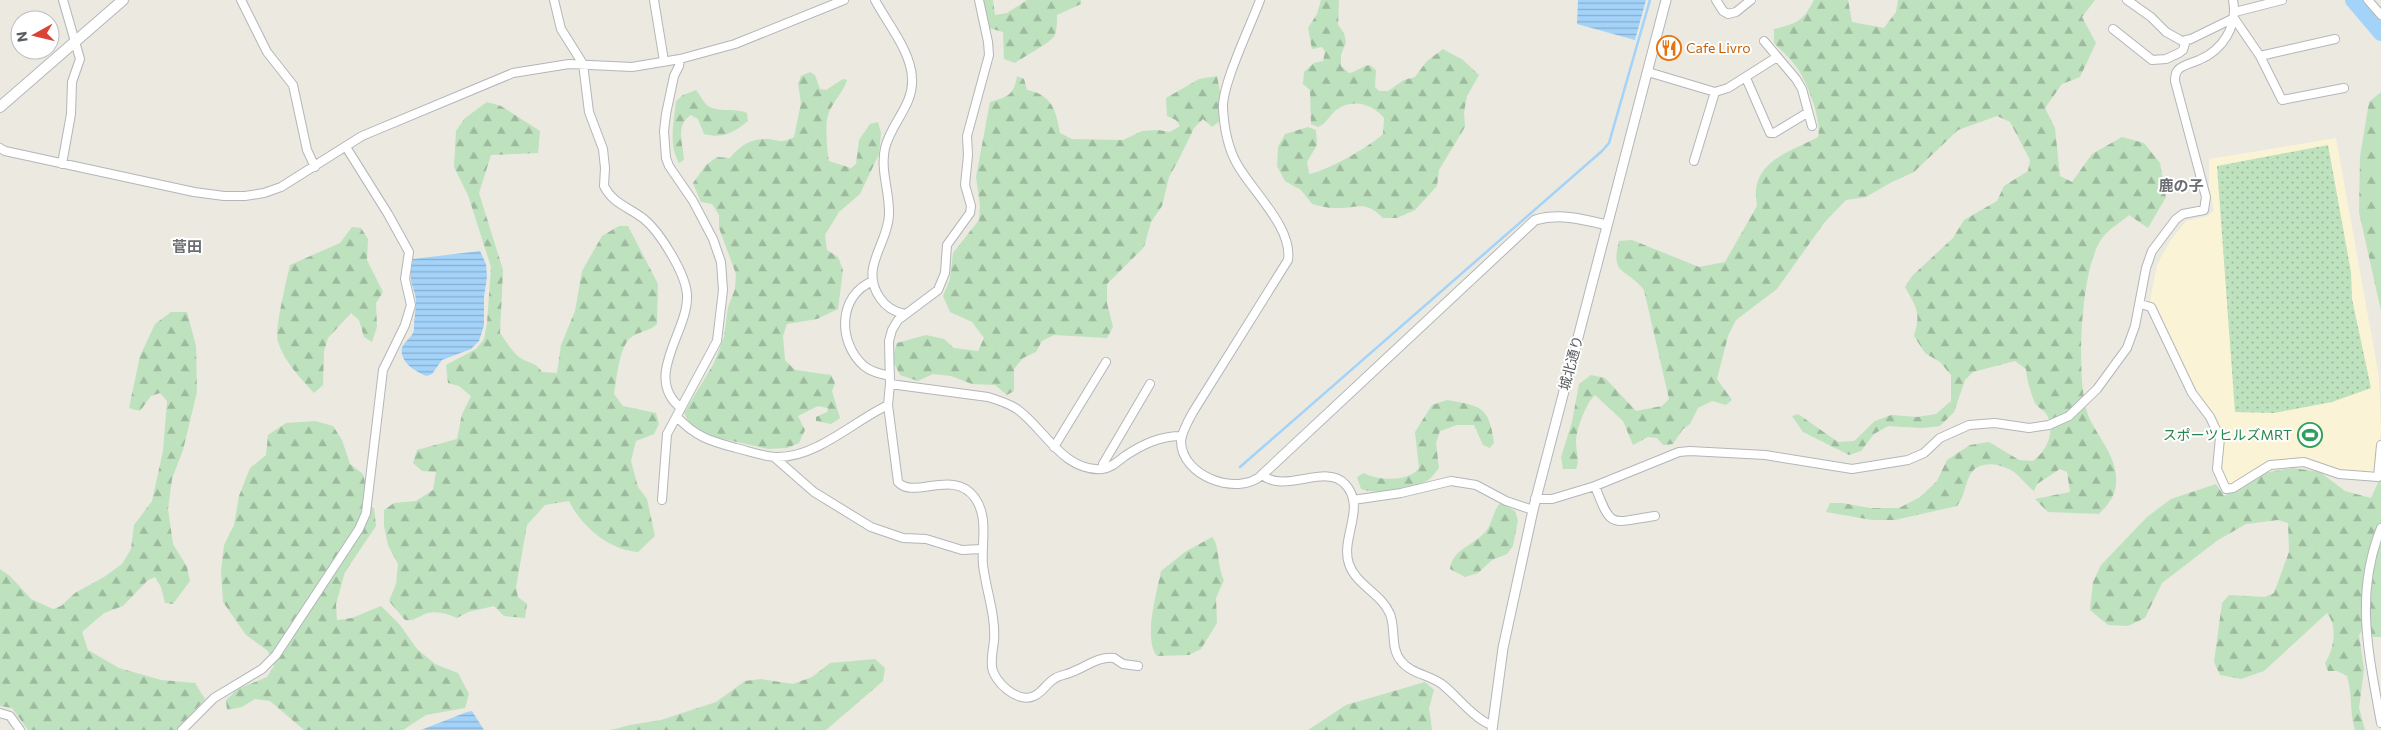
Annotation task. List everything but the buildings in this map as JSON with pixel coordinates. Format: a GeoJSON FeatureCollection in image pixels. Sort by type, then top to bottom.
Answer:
{"type":"FeatureCollection","features":[{"type":"Feature","properties":{"kind":"main road"},"geometry":{"type":"LineString","coordinates":[[0,107],[123,0]]}},
{"type":"Feature","properties":{"kind":"street"},"geometry":{"type":"LineString","coordinates":[[62,164],[71,114],[72,82],[80,58],[63,0]]}},
{"type":"Feature","properties":{"kind":"street"},"geometry":{"type":"LineString","coordinates":[[241,0],[267,52],[293,85],[308,150],[315,167]]}},
{"type":"Feature","properties":{"kind":"street"},"geometry":{"type":"LineString","coordinates":[[554,0],[561,29],[583,64],[589,112],[603,149],[604,186],[615,202],[646,222],[665,246],[685,283],[686,307],[665,368],[669,390],[674,403],[681,408]]}},
{"type":"Feature","properties":{"kind":"street"},"geometry":{"type":"LineString","coordinates":[[654,0],[664,61]]}},
{"type":"Feature","properties":{"kind":"street"},"geometry":{"type":"LineString","coordinates":[[0,148],[62,164],[194,192],[224,196],[264,193],[295,180],[346,147],[393,122],[513,73],[552,66],[583,64],[632,67],[680,58],[735,44],[844,0]]}},
{"type":"Feature","properties":{"kind":"street"},"geometry":{"type":"LineString","coordinates":[[875,0],[908,59],[912,80],[908,103],[886,146],[884,171],[890,207],[889,219],[874,262],[873,281],[883,303],[897,313],[905,314]]}},
{"type":"Feature","properties":{"kind":"street"},"geometry":{"type":"LineString","coordinates":[[978,0],[988,42],[989,55],[967,136],[968,155],[965,175],[970,213],[947,246],[944,273],[938,290],[905,314],[892,330],[889,341],[890,380],[888,405],[898,482],[905,487],[912,488],[949,484],[971,493],[977,500],[985,541],[982,548],[994,632],[992,669],[996,678],[1013,694],[1028,698],[1036,696],[1059,676],[1100,659],[1114,658],[1124,664],[1138,666]]}},
{"type":"Feature","properties":{"kind":"street"},"geometry":{"type":"LineString","coordinates":[[1260,0],[1231,75],[1223,108],[1229,146],[1237,164],[1282,230],[1288,244],[1288,260],[1215,374],[1193,412],[1182,436],[1183,450],[1188,460],[1196,469],[1221,483],[1244,485],[1255,481],[1535,220],[1550,216],[1562,216],[1607,225]]}},
{"type":"Feature","properties":{"kind":"street","name":"城北通り"},"geometry":{"type":"LineString","coordinates":[[1493,728],[1508,618],[1533,510],[1666,0]]}},
{"type":"Feature","properties":{"kind":"street"},"geometry":{"type":"LineString","coordinates":[[1716,0],[1723,11],[1728,14],[1736,12],[1751,0]]}},
{"type":"Feature","properties":{"kind":"street"},"geometry":{"type":"LineString","coordinates":[[2127,0],[2151,17],[2170,36],[2175,39],[2186,40],[2235,15],[2282,0]]}},
{"type":"Feature","properties":{"kind":"street"},"geometry":{"type":"LineString","coordinates":[[2233,0],[2235,15],[2260,56],[2282,100],[2344,88]]}},
{"type":"Feature","properties":{"kind":"street"},"geometry":{"type":"LineString","coordinates":[[2368,0],[2381,15]]}},
{"type":"Feature","properties":{"kind":"street"},"geometry":{"type":"LineString","coordinates":[[1536,499],[1552,499],[1595,486],[1679,452],[1746,454],[1860,469],[1908,460],[1924,453],[1940,438],[1968,425],[1996,423],[2030,428],[2049,425],[2069,416],[2082,406],[2097,389],[2127,348],[2135,326],[2146,268],[2152,251],[2176,219],[2183,214],[2204,210],[2206,206],[2206,197],[2175,82],[2176,74],[2178,68],[2208,57],[2218,49],[2226,38],[2235,15]]}},
{"type":"Feature","properties":{"kind":"street"},"geometry":{"type":"LineString","coordinates":[[2113,29],[2152,60],[2166,59],[2183,50],[2186,40]]}},
{"type":"Feature","properties":{"kind":"street"},"geometry":{"type":"LineString","coordinates":[[2260,56],[2335,39]]}},
{"type":"Feature","properties":{"kind":"street"},"geometry":{"type":"LineString","coordinates":[[1764,41],[1789,69],[1799,84],[1812,126]]}},
{"type":"Feature","properties":{"kind":"street"},"geometry":{"type":"LineString","coordinates":[[1648,72],[1715,92],[1728,88],[1746,78],[1777,57]]}},
{"type":"Feature","properties":{"kind":"street"},"geometry":{"type":"LineString","coordinates":[[662,500],[665,443],[681,408],[717,341],[724,290],[721,262],[713,240],[693,201],[669,166],[666,158],[664,138],[666,114],[680,58]]}},
{"type":"Feature","properties":{"kind":"street"},"geometry":{"type":"LineString","coordinates":[[1746,78],[1770,133],[1774,133],[1808,113]]}},
{"type":"Feature","properties":{"kind":"street"},"geometry":{"type":"LineString","coordinates":[[1694,160],[1715,92]]}},
{"type":"Feature","properties":{"kind":"street"},"geometry":{"type":"LineString","coordinates":[[182,730],[214,698],[262,669],[276,655],[359,529],[366,513],[383,370],[405,326],[411,305],[405,279],[409,252],[388,214],[346,147]]}},
{"type":"Feature","properties":{"kind":"street"},"geometry":{"type":"LineString","coordinates":[[873,281],[857,291],[852,299],[846,313],[844,333],[859,360],[866,367],[890,380],[988,397],[1004,402],[1017,409],[1031,421],[1054,447],[1080,465],[1102,469],[1110,468],[1154,439],[1182,436]]}},
{"type":"Feature","properties":{"kind":"street"},"geometry":{"type":"LineString","coordinates":[[2140,304],[2151,307],[2187,384],[2210,417],[2220,438],[2217,469],[2226,489],[2233,488],[2270,465],[2304,462],[2339,474],[2378,477],[2381,445]]}},
{"type":"Feature","properties":{"kind":"street"},"geometry":{"type":"LineString","coordinates":[[1054,447],[1106,362]]}},
{"type":"Feature","properties":{"kind":"street"},"geometry":{"type":"LineString","coordinates":[[1102,469],[1103,464],[1150,384]]}},
{"type":"Feature","properties":{"kind":"street"},"geometry":{"type":"LineString","coordinates":[[774,457],[812,449],[888,405]]}},
{"type":"Feature","properties":{"kind":"street"},"geometry":{"type":"LineString","coordinates":[[677,417],[698,437],[774,457],[814,492],[871,527],[902,538],[926,539],[962,550],[982,548]]}},
{"type":"Feature","properties":{"kind":"street"},"geometry":{"type":"LineString","coordinates":[[1262,475],[1268,480],[1281,481],[1332,477],[1345,484],[1353,500],[1354,514],[1347,549],[1348,564],[1359,580],[1379,598],[1389,613],[1396,653],[1402,662],[1412,670],[1436,679],[1467,705],[1482,722],[1493,728]]}},
{"type":"Feature","properties":{"kind":"street"},"geometry":{"type":"LineString","coordinates":[[1353,500],[1401,493],[1451,481],[1476,485],[1506,501],[1533,510]]}},
{"type":"Feature","properties":{"kind":"street"},"geometry":{"type":"LineString","coordinates":[[1595,486],[1606,515],[1610,520],[1617,521],[1655,516]]}},
{"type":"Feature","properties":{"kind":"street"},"geometry":{"type":"LineString","coordinates":[[2381,528],[2368,569],[2365,585],[2365,613],[2366,637],[2381,723]]}},
{"type":"Feature","properties":{"kind":"street"},"geometry":{"type":"LineString","coordinates":[[0,712],[10,716],[20,730]]}},
{"type":"Feature","properties":{"kind":"shaded area"},"geometry":{"type":"Polygon","coordinates":[[[2336,138],[2379,377],[2381,432],[2375,473],[2340,471],[2313,460],[2282,461],[2227,486],[2219,468],[2223,453],[2222,437],[2194,392],[2150,301],[2157,265],[2170,241],[2186,221],[2208,216],[2214,210],[2209,189],[2209,159],[2336,138]]]}},
{"type":"Feature","properties":{"kind":"green space"},"geometry":{"type":"Polygon","coordinates":[[[984,0],[993,0],[995,15],[1007,13],[1027,0],[1081,0],[1081,4],[1057,15],[1056,30],[1053,38],[1015,63],[1004,59],[1003,32],[989,28],[983,9],[984,0]]]}},
{"type":"Feature","properties":{"kind":"green space"},"geometry":{"type":"Polygon","coordinates":[[[1321,0],[1339,0],[1338,25],[1344,33],[1346,42],[1341,55],[1341,66],[1349,73],[1370,65],[1376,70],[1375,87],[1379,91],[1388,91],[1404,80],[1415,77],[1427,61],[1443,49],[1463,60],[1479,75],[1467,96],[1464,112],[1465,127],[1439,170],[1437,186],[1415,210],[1397,218],[1383,218],[1371,209],[1360,206],[1332,208],[1312,204],[1301,190],[1285,181],[1277,166],[1278,147],[1285,134],[1308,127],[1316,130],[1317,145],[1307,162],[1309,174],[1348,158],[1383,134],[1384,118],[1374,109],[1361,104],[1348,104],[1341,107],[1318,127],[1311,124],[1310,90],[1303,84],[1304,72],[1314,63],[1323,61],[1325,52],[1322,47],[1312,49],[1308,28],[1317,14],[1321,0]]]}},
{"type":"Feature","properties":{"kind":"green space"},"geometry":{"type":"Polygon","coordinates":[[[1814,0],[1848,0],[1852,22],[1884,28],[1896,12],[1898,0],[2095,0],[2082,17],[2096,43],[2080,77],[2062,84],[2045,108],[2055,128],[2060,176],[2072,182],[2092,154],[2122,137],[2144,143],[2160,163],[2166,197],[2148,228],[2129,215],[2108,231],[2095,251],[2089,271],[2082,322],[2081,349],[2084,396],[2090,420],[2109,452],[2116,478],[2112,498],[2099,514],[2048,512],[2035,499],[2070,492],[2067,472],[2060,469],[2037,484],[2034,491],[2014,472],[2002,466],[1989,464],[1977,467],[1973,471],[1957,506],[1895,520],[1872,520],[1826,512],[1830,503],[1870,508],[1899,508],[1920,497],[1937,481],[1947,460],[1970,445],[1989,442],[2019,460],[2033,461],[2048,442],[2050,423],[2047,415],[2035,403],[2026,369],[2015,361],[1973,372],[1965,380],[1954,412],[1940,426],[1922,428],[1888,426],[1874,434],[1861,451],[1849,455],[1803,432],[1792,416],[1798,414],[1838,442],[1854,441],[1875,421],[1891,415],[1917,417],[1936,414],[1951,401],[1951,375],[1940,362],[1925,353],[1914,336],[1917,311],[1905,287],[1912,276],[1953,238],[1964,220],[1997,201],[2004,186],[2028,171],[2030,160],[2010,122],[1997,116],[1958,130],[1914,172],[1866,197],[1846,200],[1824,223],[1777,289],[1736,320],[1728,336],[1717,379],[1732,400],[1726,405],[1712,401],[1698,408],[1690,424],[1683,429],[1673,444],[1663,445],[1657,438],[1648,437],[1633,445],[1623,421],[1595,395],[1585,410],[1578,431],[1576,442],[1578,462],[1576,469],[1563,469],[1561,457],[1572,422],[1579,384],[1591,375],[1605,378],[1636,411],[1662,406],[1669,399],[1644,290],[1618,266],[1617,252],[1619,241],[1632,240],[1699,267],[1725,262],[1757,206],[1756,191],[1764,169],[1772,161],[1818,137],[1819,130],[1816,112],[1806,84],[1796,66],[1774,43],[1774,29],[1799,20],[1814,0]]]}},
{"type":"Feature","properties":{"kind":"green space"},"geometry":{"type":"Polygon","coordinates":[[[810,72],[815,75],[820,89],[826,90],[843,79],[847,80],[827,119],[829,161],[851,168],[856,164],[859,140],[870,124],[878,122],[881,133],[879,154],[860,194],[839,212],[825,235],[827,250],[838,257],[843,270],[838,309],[817,319],[787,324],[783,336],[785,360],[795,370],[831,375],[835,383],[832,391],[840,418],[831,424],[816,421],[816,417],[827,412],[828,408],[818,406],[798,416],[805,430],[799,443],[787,448],[768,449],[701,434],[688,421],[684,413],[714,363],[724,337],[728,307],[735,289],[736,274],[719,228],[719,215],[712,204],[701,202],[693,183],[706,165],[717,157],[730,158],[740,147],[758,140],[785,141],[794,137],[801,103],[798,84],[801,76],[810,72]]]}},
{"type":"Feature","properties":{"kind":"green space"},"geometry":{"type":"Polygon","coordinates":[[[1017,76],[1024,79],[1027,90],[1035,92],[1047,100],[1057,117],[1060,133],[1072,139],[1123,140],[1142,131],[1158,130],[1170,132],[1180,126],[1176,120],[1167,116],[1166,98],[1199,79],[1217,76],[1220,92],[1220,121],[1212,127],[1203,119],[1194,128],[1169,177],[1162,206],[1151,222],[1144,247],[1107,284],[1107,303],[1113,327],[1107,338],[1054,335],[1042,341],[1036,352],[1023,358],[1014,369],[1014,391],[1007,395],[995,385],[972,384],[951,376],[933,374],[918,381],[900,375],[892,359],[897,343],[926,335],[944,339],[954,348],[978,351],[984,338],[972,322],[950,312],[943,296],[950,279],[953,253],[979,220],[980,206],[976,177],[990,102],[1006,97],[1012,91],[1017,76]]]}},
{"type":"Feature","properties":{"kind":"green space"},"geometry":{"type":"Polygon","coordinates":[[[696,90],[709,106],[742,111],[747,113],[748,121],[728,134],[717,136],[704,134],[698,119],[691,115],[686,119],[681,129],[684,160],[679,163],[673,141],[676,101],[683,95],[696,90]]]}},
{"type":"Feature","properties":{"kind":"green space"},"geometry":{"type":"Polygon","coordinates":[[[2381,92],[2381,311],[2359,212],[2360,157],[2369,102],[2381,92]]]}},
{"type":"Feature","properties":{"kind":"green space"},"geometry":{"type":"Polygon","coordinates":[[[487,102],[501,106],[540,131],[538,153],[491,155],[479,193],[503,270],[500,333],[516,354],[536,365],[542,372],[557,373],[561,345],[575,311],[582,271],[602,236],[619,226],[628,226],[658,284],[657,324],[628,340],[619,362],[614,394],[623,406],[656,413],[659,424],[654,434],[636,441],[631,461],[638,487],[647,499],[655,536],[638,552],[627,550],[617,547],[598,536],[581,520],[569,501],[545,505],[527,525],[516,587],[518,597],[527,604],[525,618],[504,616],[494,606],[468,612],[457,618],[443,613],[432,612],[414,619],[405,620],[389,601],[396,584],[398,564],[388,545],[384,526],[384,510],[394,503],[416,501],[433,490],[436,472],[422,471],[413,463],[417,450],[457,439],[462,414],[471,396],[459,386],[448,383],[446,365],[476,349],[484,339],[491,267],[468,195],[454,167],[456,131],[465,118],[487,102]]]}},
{"type":"Feature","properties":{"kind":"green space"},"geometry":{"type":"Polygon","coordinates":[[[2328,145],[2351,272],[2352,299],[2371,388],[2332,402],[2274,413],[2235,412],[2217,166],[2328,145]]]}},
{"type":"Feature","properties":{"kind":"green space"},"geometry":{"type":"Polygon","coordinates":[[[352,227],[361,228],[368,239],[367,260],[383,292],[376,303],[377,327],[372,342],[364,337],[359,320],[351,313],[328,338],[324,351],[323,385],[314,393],[298,376],[278,342],[279,316],[290,265],[340,243],[352,227]]]}},
{"type":"Feature","properties":{"kind":"green space"},"geometry":{"type":"Polygon","coordinates":[[[171,312],[187,312],[196,346],[197,392],[183,450],[172,479],[168,509],[173,544],[187,567],[190,581],[173,604],[165,603],[161,587],[155,577],[148,580],[123,606],[104,613],[82,632],[88,650],[119,668],[161,680],[195,683],[205,699],[177,730],[28,730],[12,708],[0,706],[0,569],[10,576],[31,599],[53,609],[61,606],[75,593],[104,577],[122,564],[131,549],[134,525],[152,501],[163,451],[167,401],[160,393],[151,396],[140,411],[129,408],[140,356],[155,324],[171,312]]]}},
{"type":"Feature","properties":{"kind":"green space"},"geometry":{"type":"Polygon","coordinates":[[[1447,400],[1475,406],[1486,415],[1494,443],[1490,448],[1483,445],[1474,425],[1457,425],[1440,431],[1436,443],[1439,468],[1428,480],[1414,486],[1395,490],[1367,491],[1361,489],[1357,477],[1364,473],[1377,478],[1393,479],[1408,476],[1419,468],[1415,432],[1432,405],[1447,400]]]}},
{"type":"Feature","properties":{"kind":"green space"},"geometry":{"type":"Polygon","coordinates":[[[315,421],[333,426],[342,440],[350,464],[363,474],[366,486],[363,501],[374,508],[376,526],[345,572],[336,604],[337,620],[352,618],[381,606],[400,625],[417,649],[435,664],[458,673],[469,694],[465,708],[426,715],[403,730],[304,730],[270,701],[255,699],[242,707],[227,710],[226,700],[238,689],[267,677],[274,666],[268,651],[246,635],[223,602],[221,571],[224,545],[234,525],[239,496],[250,468],[266,455],[268,435],[286,423],[315,421]]]}},
{"type":"Feature","properties":{"kind":"green space"},"geometry":{"type":"Polygon","coordinates":[[[2293,468],[2320,472],[2345,491],[2371,498],[2381,476],[2381,637],[2374,637],[2363,629],[2359,635],[2364,669],[2359,708],[2365,730],[2355,730],[2347,676],[2337,671],[2328,671],[2325,663],[2331,652],[2334,638],[2333,624],[2327,613],[2264,671],[2241,679],[2220,675],[2214,662],[2222,603],[2229,595],[2265,597],[2274,593],[2289,552],[2288,523],[2278,520],[2246,524],[2218,540],[2162,583],[2145,618],[2128,626],[2108,625],[2090,610],[2093,582],[2101,565],[2147,517],[2171,499],[2216,484],[2224,496],[2264,473],[2293,468]]]}},
{"type":"Feature","properties":{"kind":"green space"},"geometry":{"type":"Polygon","coordinates":[[[1500,503],[1515,511],[1518,520],[1513,546],[1507,554],[1492,560],[1478,573],[1465,577],[1450,569],[1458,553],[1485,532],[1500,503]]]}},
{"type":"Feature","properties":{"kind":"green space"},"geometry":{"type":"Polygon","coordinates":[[[1212,537],[1215,541],[1224,580],[1216,598],[1217,623],[1201,649],[1189,655],[1157,656],[1153,648],[1151,627],[1161,571],[1185,552],[1212,537]]]}},
{"type":"Feature","properties":{"kind":"green space"},"geometry":{"type":"Polygon","coordinates":[[[875,659],[885,668],[883,681],[826,730],[611,730],[661,720],[716,702],[745,681],[761,679],[793,684],[812,677],[830,663],[875,659]]]}},
{"type":"Feature","properties":{"kind":"green space"},"geometry":{"type":"Polygon","coordinates":[[[1425,682],[1434,690],[1429,708],[1432,730],[1308,730],[1346,705],[1425,682]]]}},
{"type":"Feature","properties":{"kind":"water"},"geometry":{"type":"Polygon","coordinates":[[[1578,0],[1646,0],[1635,40],[1577,24],[1578,0]]]}},
{"type":"Feature","properties":{"kind":"water"},"geometry":{"type":"Polygon","coordinates":[[[480,251],[486,264],[487,277],[484,297],[484,325],[479,341],[471,349],[442,360],[432,374],[427,376],[420,373],[405,362],[402,354],[403,346],[414,331],[416,301],[411,276],[413,259],[480,251]]]}},
{"type":"Feature","properties":{"kind":"water"},"geometry":{"type":"Polygon","coordinates":[[[472,711],[484,730],[421,730],[467,712],[472,711]]]}},
{"type":"Feature","properties":{"kind":"waterway"},"geometry":{"type":"LineString","coordinates":[[1240,467],[1602,151],[1609,143],[1650,0]]}},
{"type":"Feature","properties":{"kind":"waterway"},"geometry":{"type":"LineString","coordinates":[[2353,0],[2381,33]]}},
{"type":"Feature","properties":{"kind":"place","name":"Cafe Livro"},"geometry":{"type":"Point","coordinates":[1669,48]}},
{"type":"Feature","properties":{"kind":"place","name":"スポーツヒルズMRT"},"geometry":{"type":"Point","coordinates":[2310,435]}},
{"type":"Feature","properties":{"kind":"district","name":"鹿の子"},"geometry":{"type":"Point","coordinates":[2181,186]}},
{"type":"Feature","properties":{"kind":"district","name":"菅田"},"geometry":{"type":"Point","coordinates":[187,247]}}]}
